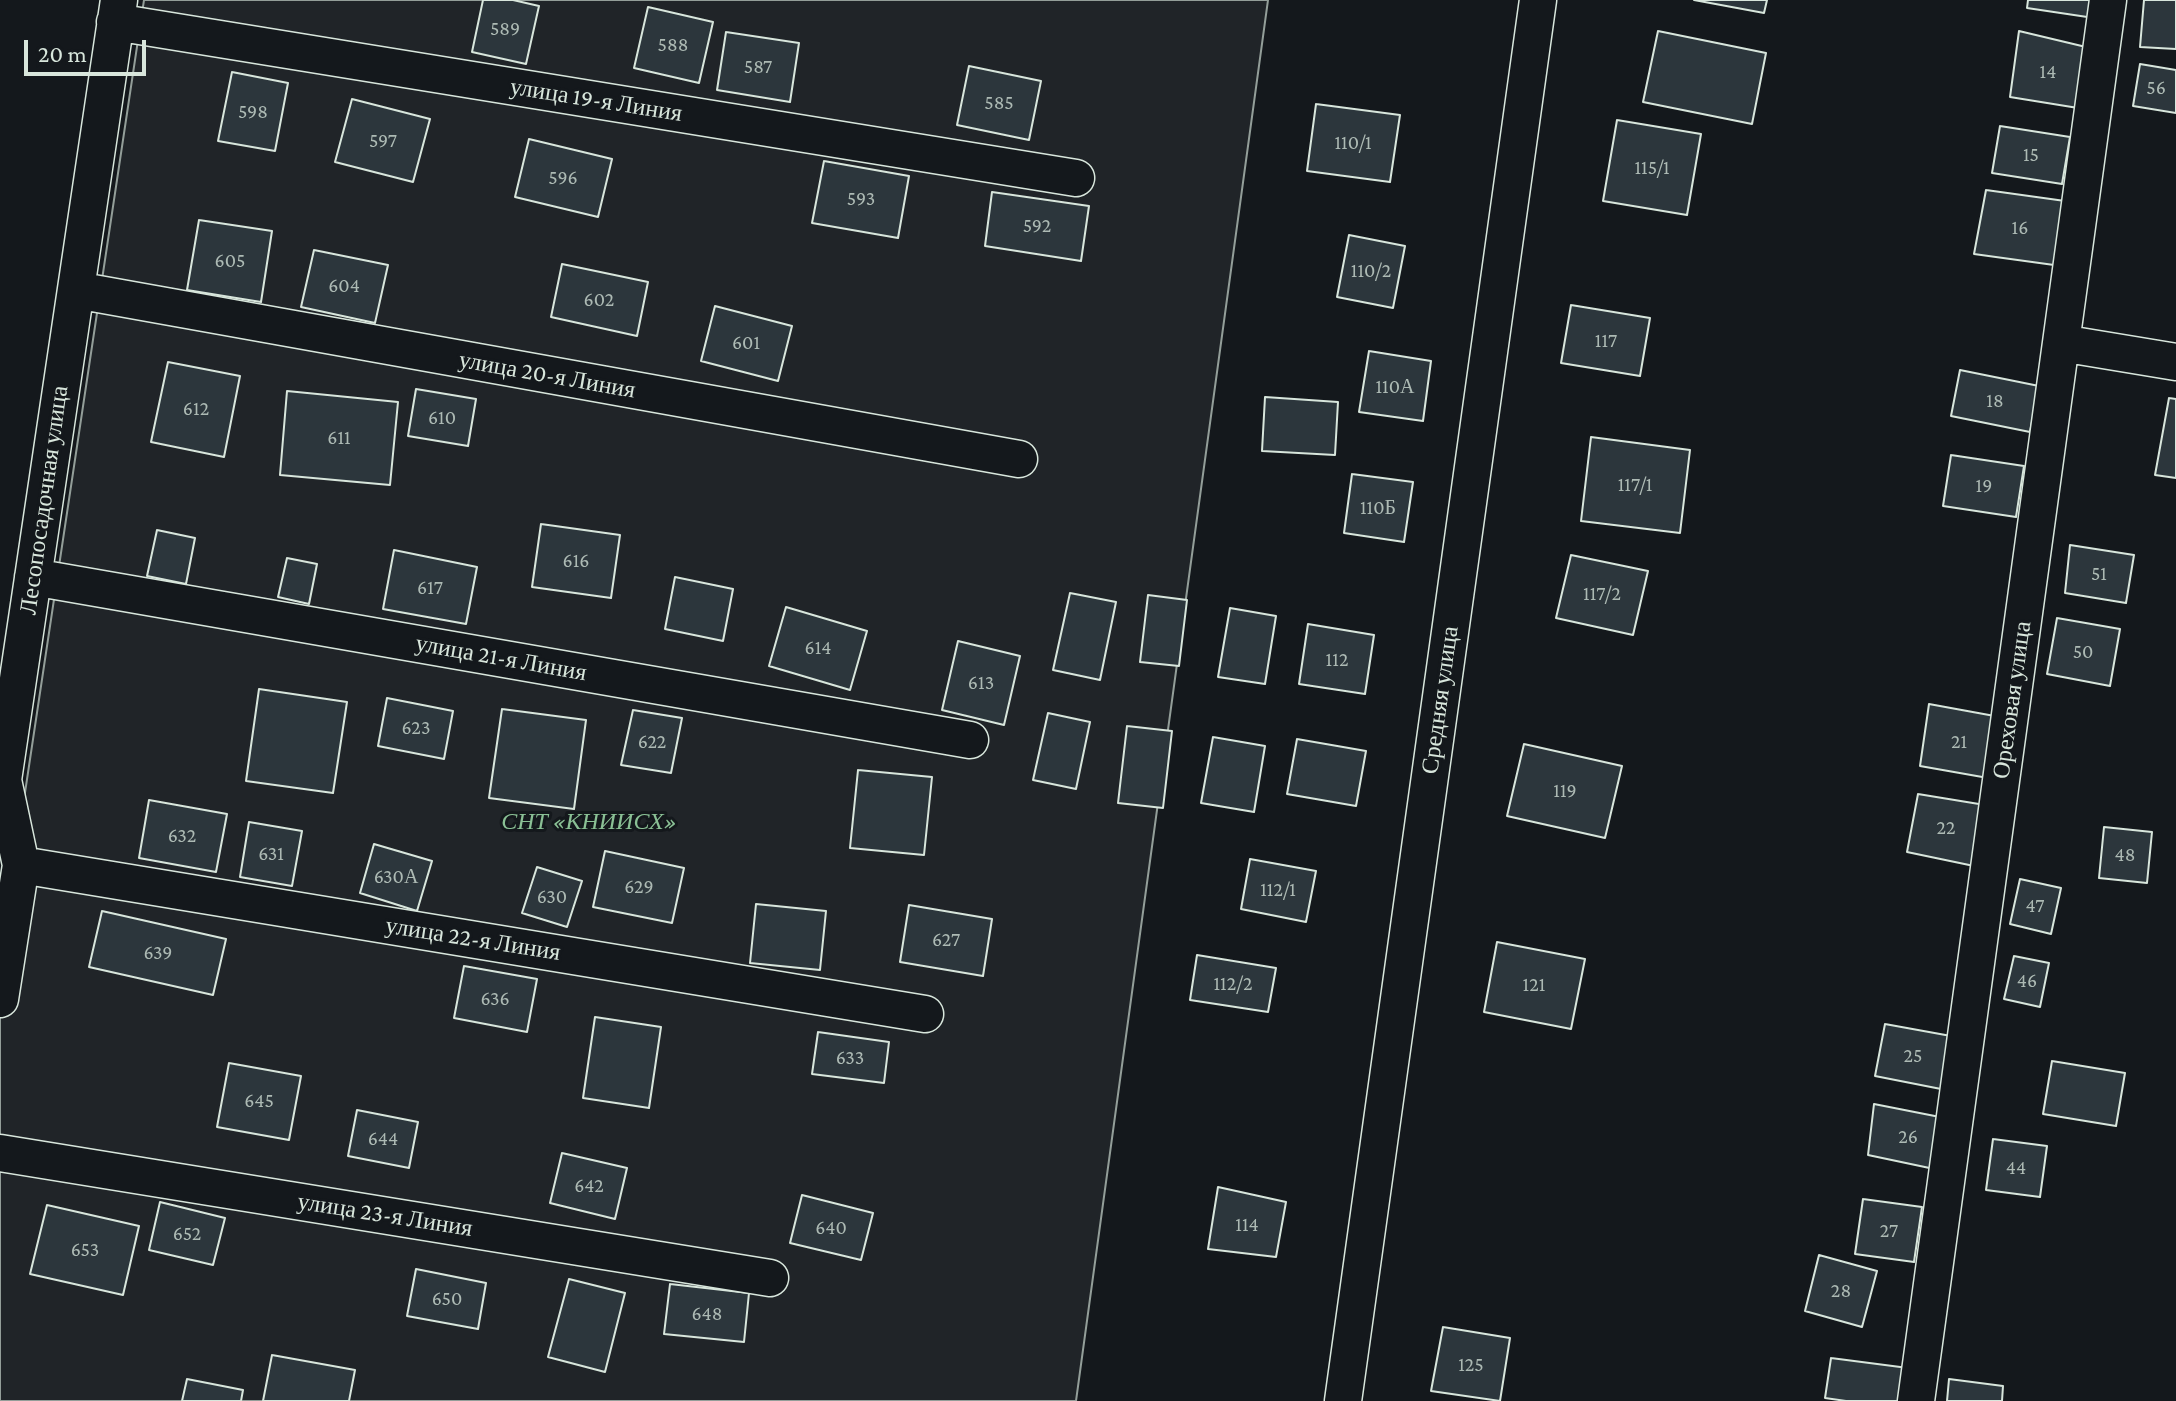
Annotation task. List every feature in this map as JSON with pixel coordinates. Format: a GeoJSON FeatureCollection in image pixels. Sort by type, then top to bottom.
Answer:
{"type":"FeatureCollection","features":[{"type":"Feature","properties":{"kind":"street","name":"Средняя улица"},"geometry":{"type":"LineString","coordinates":[[1343,1401],[1538,0]]}},
{"type":"Feature","properties":{"kind":"street","name":"Ореховая улица"},"geometry":{"type":"LineString","coordinates":[[1916,1401],[2108,0]]}},
{"type":"Feature","properties":{"kind":"street","name":"улица 19-я Линия"},"geometry":{"type":"LineString","coordinates":[[117,11],[1076,178]]}},
{"type":"Feature","properties":{"kind":"street","name":"Лесопосадочная улица"},"geometry":{"type":"LineString","coordinates":[[0,999],[5,938],[21,865],[3,780],[117,11]]}},
{"type":"Feature","properties":{"kind":"street","name":"улица 20-я Линия"},"geometry":{"type":"LineString","coordinates":[[76,290],[1019,459]]}},
{"type":"Feature","properties":{"kind":"street"},"geometry":{"type":"LineString","coordinates":[[2061,343],[2176,362]]}},
{"type":"Feature","properties":{"kind":"street","name":"улица 21-я Линия"},"geometry":{"type":"LineString","coordinates":[[33,577],[970,740]]}},
{"type":"Feature","properties":{"kind":"street","name":"улица 22-я Линия"},"geometry":{"type":"LineString","coordinates":[[21,865],[925,1014]]}},
{"type":"Feature","properties":{"kind":"street","name":"улица 23-я Линия"},"geometry":{"type":"LineString","coordinates":[[0,1153],[770,1278]]}},
{"type":"Feature","properties":{"kind":"green space","name":"СНТ «КНИИСХ»"},"geometry":{"type":"Polygon","coordinates":[[[144,0],[1268,0],[1076,1401],[0,1401],[0,959],[144,0]]]}},
{"type":"Feature","properties":{"kind":"building"},"geometry":{"type":"Polygon","coordinates":[[[483,0],[513,0],[539,6],[526,64],[472,52],[483,0]]]}},
{"type":"Feature","properties":{"kind":"building"},"geometry":{"type":"Polygon","coordinates":[[[1694,0],[1767,0],[1764,13],[1694,0]]]}},
{"type":"Feature","properties":{"kind":"building"},"geometry":{"type":"Polygon","coordinates":[[[2028,0],[2097,0],[2094,18],[2027,8],[2028,0]]]}},
{"type":"Feature","properties":{"kind":"building"},"geometry":{"type":"Polygon","coordinates":[[[2144,0],[2176,0],[2176,49],[2140,47],[2144,0]]]}},
{"type":"Feature","properties":{"kind":"building"},"geometry":{"type":"Polygon","coordinates":[[[648,7],[713,22],[699,83],[634,68],[648,7]]]}},
{"type":"Feature","properties":{"kind":"building"},"geometry":{"type":"Polygon","coordinates":[[[1658,31],[1766,53],[1752,124],[1643,102],[1658,31]]]}},
{"type":"Feature","properties":{"kind":"building"},"geometry":{"type":"Polygon","coordinates":[[[2019,31],[2086,47],[2078,108],[2010,97],[2019,31]]]}},
{"type":"Feature","properties":{"kind":"building"},"geometry":{"type":"Polygon","coordinates":[[[726,32],[799,43],[790,102],[717,90],[726,32]]]}},
{"type":"Feature","properties":{"kind":"building"},"geometry":{"type":"Polygon","coordinates":[[[2140,64],[2176,70],[2176,113],[2133,106],[2140,64]]]}},
{"type":"Feature","properties":{"kind":"building"},"geometry":{"type":"Polygon","coordinates":[[[969,66],[1041,81],[1029,140],[957,125],[969,66]]]}},
{"type":"Feature","properties":{"kind":"building"},"geometry":{"type":"Polygon","coordinates":[[[232,72],[288,83],[275,151],[218,141],[232,72]]]}},
{"type":"Feature","properties":{"kind":"building"},"geometry":{"type":"Polygon","coordinates":[[[352,99],[430,119],[413,182],[335,162],[352,99]]]}},
{"type":"Feature","properties":{"kind":"building"},"geometry":{"type":"Polygon","coordinates":[[[1316,104],[1400,115],[1390,182],[1307,171],[1316,104]]]}},
{"type":"Feature","properties":{"kind":"building"},"geometry":{"type":"Polygon","coordinates":[[[1617,120],[1701,134],[1687,215],[1603,201],[1617,120]]]}},
{"type":"Feature","properties":{"kind":"building"},"geometry":{"type":"Polygon","coordinates":[[[2000,126],[2070,137],[2062,184],[1992,173],[2000,126]]]}},
{"type":"Feature","properties":{"kind":"building"},"geometry":{"type":"Polygon","coordinates":[[[529,139],[612,159],[598,217],[515,197],[529,139]]]}},
{"type":"Feature","properties":{"kind":"building"},"geometry":{"type":"Polygon","coordinates":[[[824,161],[909,176],[898,238],[812,223],[824,161]]]}},
{"type":"Feature","properties":{"kind":"building"},"geometry":{"type":"Polygon","coordinates":[[[1986,190],[2065,201],[2054,265],[1974,254],[1986,190]]]}},
{"type":"Feature","properties":{"kind":"building"},"geometry":{"type":"Polygon","coordinates":[[[992,192],[1089,206],[1081,261],[985,246],[992,192]]]}},
{"type":"Feature","properties":{"kind":"building"},"geometry":{"type":"Polygon","coordinates":[[[199,220],[272,231],[261,302],[187,290],[199,220]]]}},
{"type":"Feature","properties":{"kind":"building"},"geometry":{"type":"Polygon","coordinates":[[[1349,235],[1405,246],[1393,308],[1337,297],[1349,235]]]}},
{"type":"Feature","properties":{"kind":"building"},"geometry":{"type":"Polygon","coordinates":[[[314,250],[388,265],[375,323],[301,307],[314,250]]]}},
{"type":"Feature","properties":{"kind":"building"},"geometry":{"type":"Polygon","coordinates":[[[562,264],[648,282],[637,336],[551,317],[562,264]]]}},
{"type":"Feature","properties":{"kind":"building"},"geometry":{"type":"Polygon","coordinates":[[[1571,305],[1650,318],[1640,376],[1561,363],[1571,305]]]}},
{"type":"Feature","properties":{"kind":"building"},"geometry":{"type":"Polygon","coordinates":[[[715,306],[792,326],[778,381],[701,361],[715,306]]]}},
{"type":"Feature","properties":{"kind":"building"},"geometry":{"type":"Polygon","coordinates":[[[1369,351],[1431,361],[1423,421],[1359,412],[1369,351]]]}},
{"type":"Feature","properties":{"kind":"building"},"geometry":{"type":"Polygon","coordinates":[[[168,362],[240,376],[224,457],[151,442],[168,362]]]}},
{"type":"Feature","properties":{"kind":"building"},"geometry":{"type":"Polygon","coordinates":[[[1960,370],[2039,386],[2030,432],[1951,416],[1960,370]]]}},
{"type":"Feature","properties":{"kind":"building"},"geometry":{"type":"Polygon","coordinates":[[[416,389],[476,399],[468,446],[408,436],[416,389]]]}},
{"type":"Feature","properties":{"kind":"building"},"geometry":{"type":"Polygon","coordinates":[[[287,391],[398,402],[390,485],[280,475],[287,391]]]}},
{"type":"Feature","properties":{"kind":"building"},"geometry":{"type":"Polygon","coordinates":[[[1265,397],[1338,402],[1335,455],[1262,451],[1265,397]]]}},
{"type":"Feature","properties":{"kind":"building"},"geometry":{"type":"Polygon","coordinates":[[[2169,398],[2176,399],[2176,478],[2155,475],[2169,398]]]}},
{"type":"Feature","properties":{"kind":"building"},"geometry":{"type":"Polygon","coordinates":[[[1591,437],[1690,450],[1680,533],[1581,521],[1591,437]]]}},
{"type":"Feature","properties":{"kind":"building"},"geometry":{"type":"Polygon","coordinates":[[[1951,455],[2024,466],[2016,517],[1943,506],[1951,455]]]}},
{"type":"Feature","properties":{"kind":"building"},"geometry":{"type":"Polygon","coordinates":[[[1352,474],[1413,482],[1404,542],[1344,533],[1352,474]]]}},
{"type":"Feature","properties":{"kind":"building"},"geometry":{"type":"Polygon","coordinates":[[[541,524],[620,535],[611,598],[532,587],[541,524]]]}},
{"type":"Feature","properties":{"kind":"building"},"geometry":{"type":"Polygon","coordinates":[[[157,530],[195,538],[186,584],[147,576],[157,530]]]}},
{"type":"Feature","properties":{"kind":"building"},"geometry":{"type":"Polygon","coordinates":[[[2070,545],[2134,555],[2126,603],[2065,593],[2070,545]]]}},
{"type":"Feature","properties":{"kind":"building"},"geometry":{"type":"Polygon","coordinates":[[[394,550],[477,567],[466,624],[383,609],[394,550]]]}},
{"type":"Feature","properties":{"kind":"building"},"geometry":{"type":"Polygon","coordinates":[[[1571,555],[1648,571],[1633,635],[1556,618],[1571,555]]]}},
{"type":"Feature","properties":{"kind":"building"},"geometry":{"type":"Polygon","coordinates":[[[287,558],[317,564],[309,604],[278,597],[287,558]]]}},
{"type":"Feature","properties":{"kind":"building"},"geometry":{"type":"Polygon","coordinates":[[[675,577],[733,589],[723,641],[665,629],[675,577]]]}},
{"type":"Feature","properties":{"kind":"building"},"geometry":{"type":"Polygon","coordinates":[[[1070,593],[1116,602],[1100,680],[1053,670],[1070,593]]]}},
{"type":"Feature","properties":{"kind":"building"},"geometry":{"type":"Polygon","coordinates":[[[1148,595],[1187,600],[1179,666],[1140,662],[1148,595]]]}},
{"type":"Feature","properties":{"kind":"building"},"geometry":{"type":"Polygon","coordinates":[[[786,607],[867,631],[850,690],[769,666],[786,607]]]}},
{"type":"Feature","properties":{"kind":"building"},"geometry":{"type":"Polygon","coordinates":[[[1230,608],[1276,616],[1265,684],[1218,677],[1230,608]]]}},
{"type":"Feature","properties":{"kind":"building"},"geometry":{"type":"Polygon","coordinates":[[[2057,618],[2120,629],[2110,686],[2047,674],[2057,618]]]}},
{"type":"Feature","properties":{"kind":"building"},"geometry":{"type":"Polygon","coordinates":[[[1308,624],[1374,635],[1365,694],[1299,684],[1308,624]]]}},
{"type":"Feature","properties":{"kind":"building"},"geometry":{"type":"Polygon","coordinates":[[[958,641],[1020,656],[1004,725],[942,710],[958,641]]]}},
{"type":"Feature","properties":{"kind":"building"},"geometry":{"type":"Polygon","coordinates":[[[259,689],[347,702],[333,793],[246,781],[259,689]]]}},
{"type":"Feature","properties":{"kind":"building"},"geometry":{"type":"Polygon","coordinates":[[[387,698],[453,711],[444,759],[378,746],[387,698]]]}},
{"type":"Feature","properties":{"kind":"building"},"geometry":{"type":"Polygon","coordinates":[[[1929,704],[2000,717],[1988,778],[1920,766],[1929,704]]]}},
{"type":"Feature","properties":{"kind":"building"},"geometry":{"type":"Polygon","coordinates":[[[502,709],[586,720],[574,809],[489,798],[502,709]]]}},
{"type":"Feature","properties":{"kind":"building"},"geometry":{"type":"Polygon","coordinates":[[[633,710],[682,718],[671,773],[621,765],[633,710]]]}},
{"type":"Feature","properties":{"kind":"building"},"geometry":{"type":"Polygon","coordinates":[[[1048,713],[1090,722],[1076,789],[1033,780],[1048,713]]]}},
{"type":"Feature","properties":{"kind":"building"},"geometry":{"type":"Polygon","coordinates":[[[1127,726],[1172,731],[1163,808],[1118,803],[1127,726]]]}},
{"type":"Feature","properties":{"kind":"building"},"geometry":{"type":"Polygon","coordinates":[[[1213,737],[1265,746],[1254,812],[1201,803],[1213,737]]]}},
{"type":"Feature","properties":{"kind":"building"},"geometry":{"type":"Polygon","coordinates":[[[1297,739],[1366,751],[1356,806],[1287,794],[1297,739]]]}},
{"type":"Feature","properties":{"kind":"building"},"geometry":{"type":"Polygon","coordinates":[[[1524,744],[1622,766],[1605,838],[1507,816],[1524,744]]]}},
{"type":"Feature","properties":{"kind":"building"},"geometry":{"type":"Polygon","coordinates":[[[858,770],[932,777],[924,855],[850,848],[858,770]]]}},
{"type":"Feature","properties":{"kind":"building"},"geometry":{"type":"Polygon","coordinates":[[[1918,794],[1985,805],[1974,866],[1907,852],[1918,794]]]}},
{"type":"Feature","properties":{"kind":"building"},"geometry":{"type":"Polygon","coordinates":[[[149,800],[227,814],[216,872],[139,858],[149,800]]]}},
{"type":"Feature","properties":{"kind":"building"},"geometry":{"type":"Polygon","coordinates":[[[249,822],[302,831],[292,886],[240,877],[249,822]]]}},
{"type":"Feature","properties":{"kind":"building"},"geometry":{"type":"Polygon","coordinates":[[[2104,827],[2152,832],[2147,883],[2099,878],[2104,827]]]}},
{"type":"Feature","properties":{"kind":"building"},"geometry":{"type":"Polygon","coordinates":[[[374,844],[432,861],[417,911],[360,893],[374,844]]]}},
{"type":"Feature","properties":{"kind":"building"},"geometry":{"type":"Polygon","coordinates":[[[605,851],[684,868],[672,923],[593,907],[605,851]]]}},
{"type":"Feature","properties":{"kind":"building"},"geometry":{"type":"Polygon","coordinates":[[[1250,859],[1316,871],[1306,922],[1241,909],[1250,859]]]}},
{"type":"Feature","properties":{"kind":"building"},"geometry":{"type":"Polygon","coordinates":[[[537,867],[582,881],[567,927],[522,913],[537,867]]]}},
{"type":"Feature","properties":{"kind":"building"},"geometry":{"type":"Polygon","coordinates":[[[2020,879],[2061,888],[2051,934],[2010,924],[2020,879]]]}},
{"type":"Feature","properties":{"kind":"building"},"geometry":{"type":"Polygon","coordinates":[[[756,904],[826,911],[820,970],[750,963],[756,904]]]}},
{"type":"Feature","properties":{"kind":"building"},"geometry":{"type":"Polygon","coordinates":[[[909,905],[992,919],[983,976],[900,962],[909,905]]]}},
{"type":"Feature","properties":{"kind":"building"},"geometry":{"type":"Polygon","coordinates":[[[102,911],[226,939],[213,995],[89,967],[102,911]]]}},
{"type":"Feature","properties":{"kind":"building"},"geometry":{"type":"Polygon","coordinates":[[[1497,942],[1585,959],[1571,1029],[1484,1012],[1497,942]]]}},
{"type":"Feature","properties":{"kind":"building"},"geometry":{"type":"Polygon","coordinates":[[[1197,955],[1276,968],[1268,1012],[1190,1000],[1197,955]]]}},
{"type":"Feature","properties":{"kind":"building"},"geometry":{"type":"Polygon","coordinates":[[[2014,956],[2049,963],[2040,1007],[2004,999],[2014,956]]]}},
{"type":"Feature","properties":{"kind":"building"},"geometry":{"type":"Polygon","coordinates":[[[464,966],[537,979],[527,1032],[454,1018],[464,966]]]}},
{"type":"Feature","properties":{"kind":"building"},"geometry":{"type":"Polygon","coordinates":[[[595,1017],[661,1027],[649,1108],[583,1098],[595,1017]]]}},
{"type":"Feature","properties":{"kind":"building"},"geometry":{"type":"Polygon","coordinates":[[[1885,1024],[1951,1036],[1941,1089],[1875,1076],[1885,1024]]]}},
{"type":"Feature","properties":{"kind":"building"},"geometry":{"type":"Polygon","coordinates":[[[818,1032],[889,1042],[884,1083],[812,1074],[818,1032]]]}},
{"type":"Feature","properties":{"kind":"building"},"geometry":{"type":"Polygon","coordinates":[[[2052,1061],[2125,1073],[2116,1126],[2043,1114],[2052,1061]]]}},
{"type":"Feature","properties":{"kind":"building"},"geometry":{"type":"Polygon","coordinates":[[[229,1063],[301,1076],[289,1140],[217,1127],[229,1063]]]}},
{"type":"Feature","properties":{"kind":"building"},"geometry":{"type":"Polygon","coordinates":[[[1874,1104],[1950,1119],[1939,1170],[1868,1155],[1874,1104]]]}},
{"type":"Feature","properties":{"kind":"building"},"geometry":{"type":"Polygon","coordinates":[[[357,1110],[418,1122],[409,1168],[348,1156],[357,1110]]]}},
{"type":"Feature","properties":{"kind":"building"},"geometry":{"type":"Polygon","coordinates":[[[1993,1139],[2047,1146],[2040,1197],[1986,1190],[1993,1139]]]}},
{"type":"Feature","properties":{"kind":"building"},"geometry":{"type":"Polygon","coordinates":[[[562,1153],[627,1168],[615,1219],[550,1203],[562,1153]]]}},
{"type":"Feature","properties":{"kind":"building"},"geometry":{"type":"Polygon","coordinates":[[[1218,1187],[1286,1202],[1276,1257],[1208,1249],[1218,1187]]]}},
{"type":"Feature","properties":{"kind":"building"},"geometry":{"type":"Polygon","coordinates":[[[802,1195],[873,1213],[861,1260],[790,1243],[802,1195]]]}},
{"type":"Feature","properties":{"kind":"building"},"geometry":{"type":"Polygon","coordinates":[[[1863,1199],[1922,1207],[1914,1262],[1855,1254],[1863,1199]]]}},
{"type":"Feature","properties":{"kind":"building"},"geometry":{"type":"Polygon","coordinates":[[[160,1202],[225,1218],[213,1265],[149,1250],[160,1202]]]}},
{"type":"Feature","properties":{"kind":"building"},"geometry":{"type":"Polygon","coordinates":[[[47,1205],[139,1226],[123,1295],[30,1274],[47,1205]]]}},
{"type":"Feature","properties":{"kind":"building"},"geometry":{"type":"Polygon","coordinates":[[[1819,1255],[1877,1271],[1862,1327],[1805,1311],[1819,1255]]]}},
{"type":"Feature","properties":{"kind":"building"},"geometry":{"type":"Polygon","coordinates":[[[416,1269],[486,1283],[478,1329],[407,1316],[416,1269]]]}},
{"type":"Feature","properties":{"kind":"building"},"geometry":{"type":"Polygon","coordinates":[[[569,1279],[625,1293],[605,1372],[548,1357],[569,1279]]]}},
{"type":"Feature","properties":{"kind":"building"},"geometry":{"type":"Polygon","coordinates":[[[670,1284],[749,1293],[744,1342],[664,1334],[670,1284]]]}},
{"type":"Feature","properties":{"kind":"building"},"geometry":{"type":"Polygon","coordinates":[[[1443,1327],[1510,1338],[1500,1401],[1431,1391],[1443,1327]]]}},
{"type":"Feature","properties":{"kind":"building"},"geometry":{"type":"Polygon","coordinates":[[[272,1355],[355,1370],[349,1401],[263,1401],[272,1355]]]}},
{"type":"Feature","properties":{"kind":"building"},"geometry":{"type":"Polygon","coordinates":[[[1831,1358],[1908,1368],[1903,1401],[1825,1398],[1831,1358]]]}},
{"type":"Feature","properties":{"kind":"building"},"geometry":{"type":"Polygon","coordinates":[[[187,1379],[243,1390],[241,1401],[182,1401],[187,1379]]]}},
{"type":"Feature","properties":{"kind":"building"},"geometry":{"type":"Polygon","coordinates":[[[1949,1379],[2003,1386],[2002,1401],[1947,1401],[1949,1379]]]}}]}
